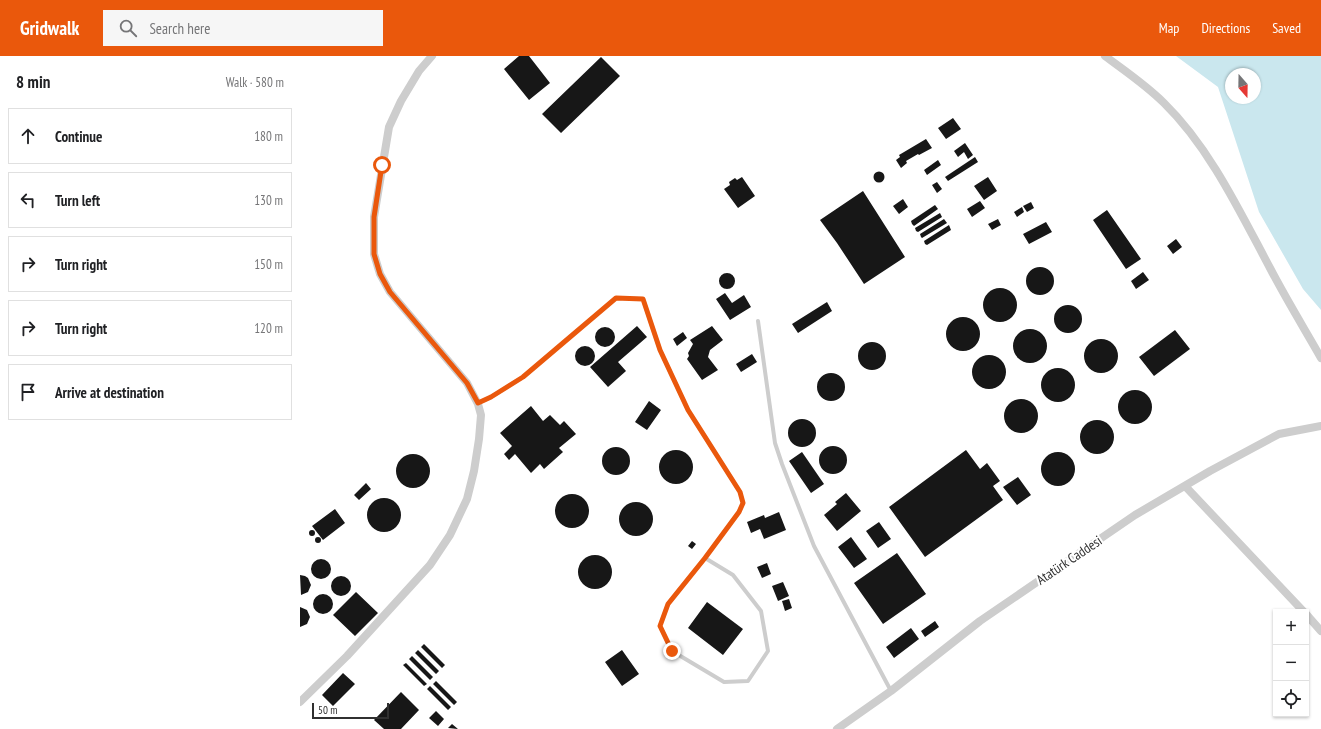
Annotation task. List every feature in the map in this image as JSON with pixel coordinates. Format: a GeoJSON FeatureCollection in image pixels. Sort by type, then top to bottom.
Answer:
{"type":"FeatureCollection","features":[{"type":"Feature","properties":{"kind":"street"},"geometry":{"type":"LineString","coordinates":[[300,702],[347,656],[430,565],[450,534],[467,499],[474,471],[481,415],[478,403],[467,383],[390,292],[380,274],[374,254],[374,217],[389,127],[401,101],[419,71],[432,56]]}},
{"type":"Feature","properties":{"kind":"street"},"geometry":{"type":"LineString","coordinates":[[1105,56],[1141,82],[1164,103],[1186,127],[1215,168],[1321,358]]}},
{"type":"Feature","properties":{"kind":"street","name":"Atatürk Caddesi"},"geometry":{"type":"LineString","coordinates":[[837,729],[891,691],[980,621],[1135,515],[1279,434],[1321,426]]}},
{"type":"Feature","properties":{"kind":"street"},"geometry":{"type":"LineString","coordinates":[[1185,486],[1301,609]]}},
{"type":"Feature","properties":{"kind":"street"},"geometry":{"type":"LineString","coordinates":[[1309,617],[1321,630]]}},
{"type":"Feature","properties":{"kind":"lane"},"geometry":{"type":"LineString","coordinates":[[478,403],[491,397],[523,377],[616,298],[643,299],[660,350],[688,410],[740,492],[743,503],[739,512],[705,558],[668,604],[660,626],[672,651],[724,682],[748,681],[768,651],[761,611],[734,575],[705,558]]}},
{"type":"Feature","properties":{"kind":"lane"},"geometry":{"type":"LineString","coordinates":[[758,321],[775,443],[782,464],[814,546],[891,691]]}},
{"type":"Feature","properties":{"kind":"water"},"geometry":{"type":"Polygon","coordinates":[[[1176,56],[1321,56],[1321,310],[1303,289],[1259,212],[1218,87],[1176,56]]]}},
{"type":"Feature","properties":{"kind":"building"},"geometry":{"type":"Polygon","coordinates":[[[519,56],[529,56],[550,83],[529,100],[504,69],[519,56]]]}},
{"type":"Feature","properties":{"kind":"building"},"geometry":{"type":"Polygon","coordinates":[[[601,57],[620,76],[561,133],[542,114],[601,57]]]}},
{"type":"Feature","properties":{"kind":"building"},"geometry":{"type":"Polygon","coordinates":[[[953,118],[961,129],[946,139],[938,128],[953,118]]]}},
{"type":"Feature","properties":{"kind":"building"},"geometry":{"type":"Polygon","coordinates":[[[926,139],[932,148],[906,161],[907,163],[901,168],[896,160],[900,157],[899,155],[926,139]]]}},
{"type":"Feature","properties":{"kind":"building"},"geometry":{"type":"Polygon","coordinates":[[[965,143],[973,155],[968,159],[964,152],[958,157],[954,151],[965,143]]]}},
{"type":"Feature","properties":{"kind":"building"},"geometry":{"type":"Polygon","coordinates":[[[975,157],[978,162],[948,181],[945,177],[975,157]]]}},
{"type":"Feature","properties":{"kind":"building"},"geometry":{"type":"Polygon","coordinates":[[[938,160],[941,165],[927,175],[924,170],[938,160]]]}},
{"type":"Feature","properties":{"kind":"building"},"geometry":{"type":"Polygon","coordinates":[[[877,172],[881,172],[883,173],[883,181],[877,182],[874,179],[874,175],[877,172]]]}},
{"type":"Feature","properties":{"kind":"building"},"geometry":{"type":"Polygon","coordinates":[[[742,177],[755,196],[738,208],[724,189],[730,185],[729,182],[735,178],[737,180],[742,177]]]}},
{"type":"Feature","properties":{"kind":"building"},"geometry":{"type":"Polygon","coordinates":[[[988,177],[997,191],[984,200],[974,186],[988,177]]]}},
{"type":"Feature","properties":{"kind":"building"},"geometry":{"type":"Polygon","coordinates":[[[937,182],[942,189],[937,193],[932,185],[937,182]]]}},
{"type":"Feature","properties":{"kind":"building"},"geometry":{"type":"Polygon","coordinates":[[[863,191],[905,257],[864,284],[820,220],[863,191]]]}},
{"type":"Feature","properties":{"kind":"building"},"geometry":{"type":"Polygon","coordinates":[[[903,199],[908,207],[899,214],[893,206],[903,199]]]}},
{"type":"Feature","properties":{"kind":"building"},"geometry":{"type":"Polygon","coordinates":[[[980,201],[985,208],[972,217],[967,209],[980,201]]]}},
{"type":"Feature","properties":{"kind":"building"},"geometry":{"type":"Polygon","coordinates":[[[1031,202],[1034,208],[1027,212],[1023,206],[1031,202]]]}},
{"type":"Feature","properties":{"kind":"building"},"geometry":{"type":"Polygon","coordinates":[[[935,205],[938,209],[914,226],[912,224],[911,221],[935,205]]]}},
{"type":"Feature","properties":{"kind":"building"},"geometry":{"type":"Polygon","coordinates":[[[1022,207],[1024,212],[1017,217],[1014,212],[1022,207]]]}},
{"type":"Feature","properties":{"kind":"building"},"geometry":{"type":"Polygon","coordinates":[[[1107,210],[1141,259],[1126,269],[1093,220],[1107,210]]]}},
{"type":"Feature","properties":{"kind":"building"},"geometry":{"type":"Polygon","coordinates":[[[940,213],[942,217],[918,232],[916,231],[915,228],[940,213]]]}},
{"type":"Feature","properties":{"kind":"building"},"geometry":{"type":"Polygon","coordinates":[[[944,219],[947,223],[922,238],[921,237],[920,234],[944,219]]]}},
{"type":"Feature","properties":{"kind":"building"},"geometry":{"type":"Polygon","coordinates":[[[998,219],[1001,225],[992,230],[988,224],[998,219]]]}},
{"type":"Feature","properties":{"kind":"building"},"geometry":{"type":"Polygon","coordinates":[[[1046,222],[1052,232],[1029,244],[1023,234],[1046,222]]]}},
{"type":"Feature","properties":{"kind":"building"},"geometry":{"type":"Polygon","coordinates":[[[949,225],[951,230],[927,245],[925,244],[924,241],[949,225]]]}},
{"type":"Feature","properties":{"kind":"building"},"geometry":{"type":"Polygon","coordinates":[[[1176,239],[1182,247],[1173,254],[1167,246],[1176,239]]]}},
{"type":"Feature","properties":{"kind":"building"},"geometry":{"type":"Polygon","coordinates":[[[1040,267],[1050,271],[1054,281],[1050,291],[1040,295],[1030,291],[1026,281],[1030,271],[1040,267]]]}},
{"type":"Feature","properties":{"kind":"building"},"geometry":{"type":"Polygon","coordinates":[[[1143,272],[1149,280],[1136,289],[1131,281],[1143,272]]]}},
{"type":"Feature","properties":{"kind":"building"},"geometry":{"type":"Polygon","coordinates":[[[724,273],[730,273],[735,278],[733,287],[730,289],[724,289],[719,284],[719,278],[724,273]]]}},
{"type":"Feature","properties":{"kind":"building"},"geometry":{"type":"Polygon","coordinates":[[[1000,288],[1012,293],[1017,305],[1012,317],[1000,322],[988,317],[983,305],[988,293],[1000,288]]]}},
{"type":"Feature","properties":{"kind":"building"},"geometry":{"type":"Polygon","coordinates":[[[725,293],[732,303],[744,295],[751,307],[730,320],[716,299],[725,293]]]}},
{"type":"Feature","properties":{"kind":"building"},"geometry":{"type":"Polygon","coordinates":[[[827,302],[832,311],[798,333],[792,324],[827,302]]]}},
{"type":"Feature","properties":{"kind":"building"},"geometry":{"type":"Polygon","coordinates":[[[1068,305],[1078,309],[1082,319],[1078,329],[1068,333],[1058,329],[1054,319],[1058,309],[1068,305]]]}},
{"type":"Feature","properties":{"kind":"building"},"geometry":{"type":"Polygon","coordinates":[[[963,317],[975,322],[980,334],[975,346],[963,351],[951,346],[946,334],[951,322],[963,317]]]}},
{"type":"Feature","properties":{"kind":"building"},"geometry":{"type":"Polygon","coordinates":[[[637,326],[647,337],[618,362],[626,371],[608,387],[590,367],[637,326]]]}},
{"type":"Feature","properties":{"kind":"building"},"geometry":{"type":"Polygon","coordinates":[[[712,326],[723,340],[710,350],[708,357],[718,370],[702,380],[687,359],[689,356],[688,353],[693,344],[690,340],[712,326]]]}},
{"type":"Feature","properties":{"kind":"building"},"geometry":{"type":"Polygon","coordinates":[[[605,327],[612,330],[615,337],[612,344],[605,347],[598,344],[595,337],[598,330],[605,327]]]}},
{"type":"Feature","properties":{"kind":"building"},"geometry":{"type":"Polygon","coordinates":[[[1030,329],[1042,334],[1047,346],[1042,358],[1030,363],[1018,358],[1013,346],[1018,334],[1030,329]]]}},
{"type":"Feature","properties":{"kind":"building"},"geometry":{"type":"Polygon","coordinates":[[[1175,330],[1190,349],[1154,376],[1139,357],[1175,330]]]}},
{"type":"Feature","properties":{"kind":"building"},"geometry":{"type":"Polygon","coordinates":[[[683,332],[687,338],[677,346],[673,339],[683,332]]]}},
{"type":"Feature","properties":{"kind":"building"},"geometry":{"type":"Polygon","coordinates":[[[1101,339],[1113,344],[1118,356],[1113,368],[1101,373],[1089,368],[1084,356],[1089,344],[1101,339]]]}},
{"type":"Feature","properties":{"kind":"building"},"geometry":{"type":"Polygon","coordinates":[[[872,342],[882,346],[886,356],[882,366],[872,370],[862,366],[858,356],[862,346],[872,342]]]}},
{"type":"Feature","properties":{"kind":"building"},"geometry":{"type":"Polygon","coordinates":[[[585,346],[592,349],[595,356],[592,363],[585,366],[578,363],[575,356],[578,349],[585,346]]]}},
{"type":"Feature","properties":{"kind":"building"},"geometry":{"type":"Polygon","coordinates":[[[752,354],[757,362],[741,372],[736,364],[752,354]]]}},
{"type":"Feature","properties":{"kind":"building"},"geometry":{"type":"Polygon","coordinates":[[[989,355],[1001,360],[1006,372],[1001,384],[989,389],[977,384],[972,372],[977,360],[989,355]]]}},
{"type":"Feature","properties":{"kind":"building"},"geometry":{"type":"Polygon","coordinates":[[[1058,368],[1070,373],[1075,385],[1070,397],[1058,402],[1046,397],[1041,385],[1046,373],[1058,368]]]}},
{"type":"Feature","properties":{"kind":"building"},"geometry":{"type":"Polygon","coordinates":[[[831,373],[841,377],[845,387],[841,397],[831,401],[821,397],[817,387],[821,377],[831,373]]]}},
{"type":"Feature","properties":{"kind":"building"},"geometry":{"type":"Polygon","coordinates":[[[1135,390],[1147,395],[1152,407],[1147,419],[1135,424],[1123,419],[1118,407],[1123,395],[1135,390]]]}},
{"type":"Feature","properties":{"kind":"building"},"geometry":{"type":"Polygon","coordinates":[[[1021,399],[1033,404],[1038,416],[1033,428],[1021,433],[1009,428],[1004,416],[1009,404],[1021,399]]]}},
{"type":"Feature","properties":{"kind":"building"},"geometry":{"type":"Polygon","coordinates":[[[649,401],[661,410],[647,430],[635,422],[649,401]]]}},
{"type":"Feature","properties":{"kind":"building"},"geometry":{"type":"Polygon","coordinates":[[[531,406],[543,421],[550,415],[560,425],[564,421],[576,434],[559,448],[563,452],[544,469],[540,464],[531,473],[515,454],[509,460],[504,454],[512,446],[500,433],[531,406]]]}},
{"type":"Feature","properties":{"kind":"building"},"geometry":{"type":"Polygon","coordinates":[[[802,419],[812,423],[816,433],[812,443],[802,447],[792,443],[788,433],[792,423],[802,419]]]}},
{"type":"Feature","properties":{"kind":"building"},"geometry":{"type":"Polygon","coordinates":[[[1097,420],[1109,425],[1114,437],[1109,449],[1097,454],[1085,449],[1080,437],[1085,425],[1097,420]]]}},
{"type":"Feature","properties":{"kind":"building"},"geometry":{"type":"Polygon","coordinates":[[[833,446],[839,447],[843,450],[846,454],[846,466],[843,470],[839,473],[833,474],[827,473],[823,470],[820,466],[819,460],[820,454],[823,450],[827,447],[833,446]]]}},
{"type":"Feature","properties":{"kind":"building"},"geometry":{"type":"Polygon","coordinates":[[[616,447],[626,451],[630,461],[626,471],[616,475],[606,471],[602,461],[606,451],[616,447]]]}},
{"type":"Feature","properties":{"kind":"building"},"geometry":{"type":"Polygon","coordinates":[[[676,450],[688,455],[693,467],[688,479],[676,484],[664,479],[659,467],[664,455],[676,450]]]}},
{"type":"Feature","properties":{"kind":"building"},"geometry":{"type":"Polygon","coordinates":[[[966,450],[980,469],[987,463],[1000,481],[993,486],[1003,500],[925,557],[889,507],[966,450]]]}},
{"type":"Feature","properties":{"kind":"building"},"geometry":{"type":"Polygon","coordinates":[[[802,452],[824,484],[811,493],[789,461],[802,452]]]}},
{"type":"Feature","properties":{"kind":"building"},"geometry":{"type":"Polygon","coordinates":[[[1058,452],[1070,457],[1075,469],[1070,481],[1058,486],[1046,481],[1041,469],[1046,457],[1058,452]]]}},
{"type":"Feature","properties":{"kind":"building"},"geometry":{"type":"Polygon","coordinates":[[[410,454],[416,454],[425,459],[429,465],[429,477],[425,483],[416,488],[410,488],[401,483],[396,474],[396,468],[401,459],[410,454]]]}},
{"type":"Feature","properties":{"kind":"building"},"geometry":{"type":"Polygon","coordinates":[[[1018,477],[1031,495],[1017,505],[1003,487],[1018,477]]]}},
{"type":"Feature","properties":{"kind":"building"},"geometry":{"type":"Polygon","coordinates":[[[366,483],[371,489],[359,500],[354,495],[366,483]]]}},
{"type":"Feature","properties":{"kind":"building"},"geometry":{"type":"Polygon","coordinates":[[[846,493],[861,511],[837,531],[824,515],[837,504],[835,502],[846,493]]]}},
{"type":"Feature","properties":{"kind":"building"},"geometry":{"type":"Polygon","coordinates":[[[572,494],[584,499],[589,511],[584,523],[572,528],[560,523],[555,511],[560,499],[572,494]]]}},
{"type":"Feature","properties":{"kind":"building"},"geometry":{"type":"Polygon","coordinates":[[[381,498],[387,498],[396,503],[400,509],[400,521],[396,527],[387,532],[381,532],[372,527],[367,518],[367,512],[372,503],[381,498]]]}},
{"type":"Feature","properties":{"kind":"building"},"geometry":{"type":"Polygon","coordinates":[[[636,502],[648,507],[653,519],[648,531],[636,536],[624,531],[619,519],[624,507],[636,502]]]}},
{"type":"Feature","properties":{"kind":"building"},"geometry":{"type":"Polygon","coordinates":[[[335,509],[345,523],[323,540],[312,526],[335,509]]]}},
{"type":"Feature","properties":{"kind":"building"},"geometry":{"type":"Polygon","coordinates":[[[779,512],[786,530],[764,539],[760,529],[751,533],[747,522],[764,515],[765,518],[779,512]]]}},
{"type":"Feature","properties":{"kind":"building"},"geometry":{"type":"Polygon","coordinates":[[[879,522],[891,539],[878,548],[866,531],[879,522]]]}},
{"type":"Feature","properties":{"kind":"building"},"geometry":{"type":"Polygon","coordinates":[[[312,530],[315,533],[312,536],[309,533],[312,530]]]}},
{"type":"Feature","properties":{"kind":"building"},"geometry":{"type":"Polygon","coordinates":[[[318,537],[321,540],[318,543],[315,540],[318,537]]]}},
{"type":"Feature","properties":{"kind":"building"},"geometry":{"type":"Polygon","coordinates":[[[851,537],[867,559],[854,568],[838,547],[851,537]]]}},
{"type":"Feature","properties":{"kind":"building"},"geometry":{"type":"Polygon","coordinates":[[[692,541],[696,544],[692,549],[688,546],[692,541]]]}},
{"type":"Feature","properties":{"kind":"building"},"geometry":{"type":"Polygon","coordinates":[[[897,553],[926,594],[883,624],[854,583],[897,553]]]}},
{"type":"Feature","properties":{"kind":"building"},"geometry":{"type":"Polygon","coordinates":[[[595,555],[607,560],[612,572],[607,584],[595,589],[583,584],[578,572],[583,560],[595,555]]]}},
{"type":"Feature","properties":{"kind":"building"},"geometry":{"type":"Polygon","coordinates":[[[321,559],[328,562],[331,569],[328,576],[321,579],[314,576],[311,569],[314,562],[321,559]]]}},
{"type":"Feature","properties":{"kind":"building"},"geometry":{"type":"Polygon","coordinates":[[[767,563],[771,574],[762,578],[757,567],[767,563]]]}},
{"type":"Feature","properties":{"kind":"building"},"geometry":{"type":"Polygon","coordinates":[[[300,575],[308,578],[311,585],[308,592],[301,595],[300,575]]]}},
{"type":"Feature","properties":{"kind":"building"},"geometry":{"type":"Polygon","coordinates":[[[341,576],[348,579],[351,586],[348,593],[341,596],[334,593],[331,586],[334,579],[341,576]]]}},
{"type":"Feature","properties":{"kind":"building"},"geometry":{"type":"Polygon","coordinates":[[[783,582],[789,596],[778,601],[772,586],[783,582]]]}},
{"type":"Feature","properties":{"kind":"building"},"geometry":{"type":"Polygon","coordinates":[[[356,592],[378,613],[355,636],[333,615],[356,592]]]}},
{"type":"Feature","properties":{"kind":"building"},"geometry":{"type":"Polygon","coordinates":[[[323,594],[330,597],[333,604],[330,611],[323,614],[316,611],[313,604],[316,597],[323,594]]]}},
{"type":"Feature","properties":{"kind":"building"},"geometry":{"type":"Polygon","coordinates":[[[789,599],[792,608],[785,611],[782,601],[789,599]]]}},
{"type":"Feature","properties":{"kind":"building"},"geometry":{"type":"Polygon","coordinates":[[[707,602],[743,629],[723,655],[688,628],[707,602]]]}},
{"type":"Feature","properties":{"kind":"building"},"geometry":{"type":"Polygon","coordinates":[[[300,607],[307,610],[310,617],[307,624],[300,627],[300,607]]]}},
{"type":"Feature","properties":{"kind":"building"},"geometry":{"type":"Polygon","coordinates":[[[935,621],[939,627],[925,637],[921,631],[935,621]]]}},
{"type":"Feature","properties":{"kind":"building"},"geometry":{"type":"Polygon","coordinates":[[[911,628],[919,639],[894,658],[886,647],[911,628]]]}},
{"type":"Feature","properties":{"kind":"building"},"geometry":{"type":"Polygon","coordinates":[[[424,644],[445,665],[442,668],[421,647],[424,644]]]}},
{"type":"Feature","properties":{"kind":"building"},"geometry":{"type":"Polygon","coordinates":[[[418,650],[439,671],[436,674],[415,653],[418,650]]]}},
{"type":"Feature","properties":{"kind":"building"},"geometry":{"type":"Polygon","coordinates":[[[622,650],[639,674],[622,686],[605,662],[622,650]]]}},
{"type":"Feature","properties":{"kind":"building"},"geometry":{"type":"Polygon","coordinates":[[[412,656],[433,677],[430,680],[409,659],[412,656]]]}},
{"type":"Feature","properties":{"kind":"building"},"geometry":{"type":"Polygon","coordinates":[[[406,663],[427,684],[424,686],[403,665],[406,663]]]}},
{"type":"Feature","properties":{"kind":"building"},"geometry":{"type":"Polygon","coordinates":[[[343,673],[355,684],[333,706],[322,695],[343,673]]]}},
{"type":"Feature","properties":{"kind":"building"},"geometry":{"type":"Polygon","coordinates":[[[436,681],[457,702],[454,705],[433,684],[436,681]]]}},
{"type":"Feature","properties":{"kind":"building"},"geometry":{"type":"Polygon","coordinates":[[[430,686],[451,707],[448,710],[427,689],[430,686]]]}},
{"type":"Feature","properties":{"kind":"building"},"geometry":{"type":"Polygon","coordinates":[[[401,692],[419,710],[401,729],[384,729],[374,720],[401,692]]]}},
{"type":"Feature","properties":{"kind":"building"},"geometry":{"type":"Polygon","coordinates":[[[436,711],[444,719],[438,726],[429,718],[436,711]]]}},
{"type":"Feature","properties":{"kind":"building"},"geometry":{"type":"Polygon","coordinates":[[[452,724],[458,729],[448,728],[452,724]]]}},
{"type":"Feature","properties":{"kind":"route"},"geometry":{"type":"LineString","coordinates":[[382,165],[374,217],[374,254],[380,274],[390,292],[467,383],[478,403],[491,397],[523,377],[616,298],[643,299],[660,350],[688,410],[740,492],[743,503],[739,512],[705,558],[668,604],[660,626],[672,651]]}}]}
